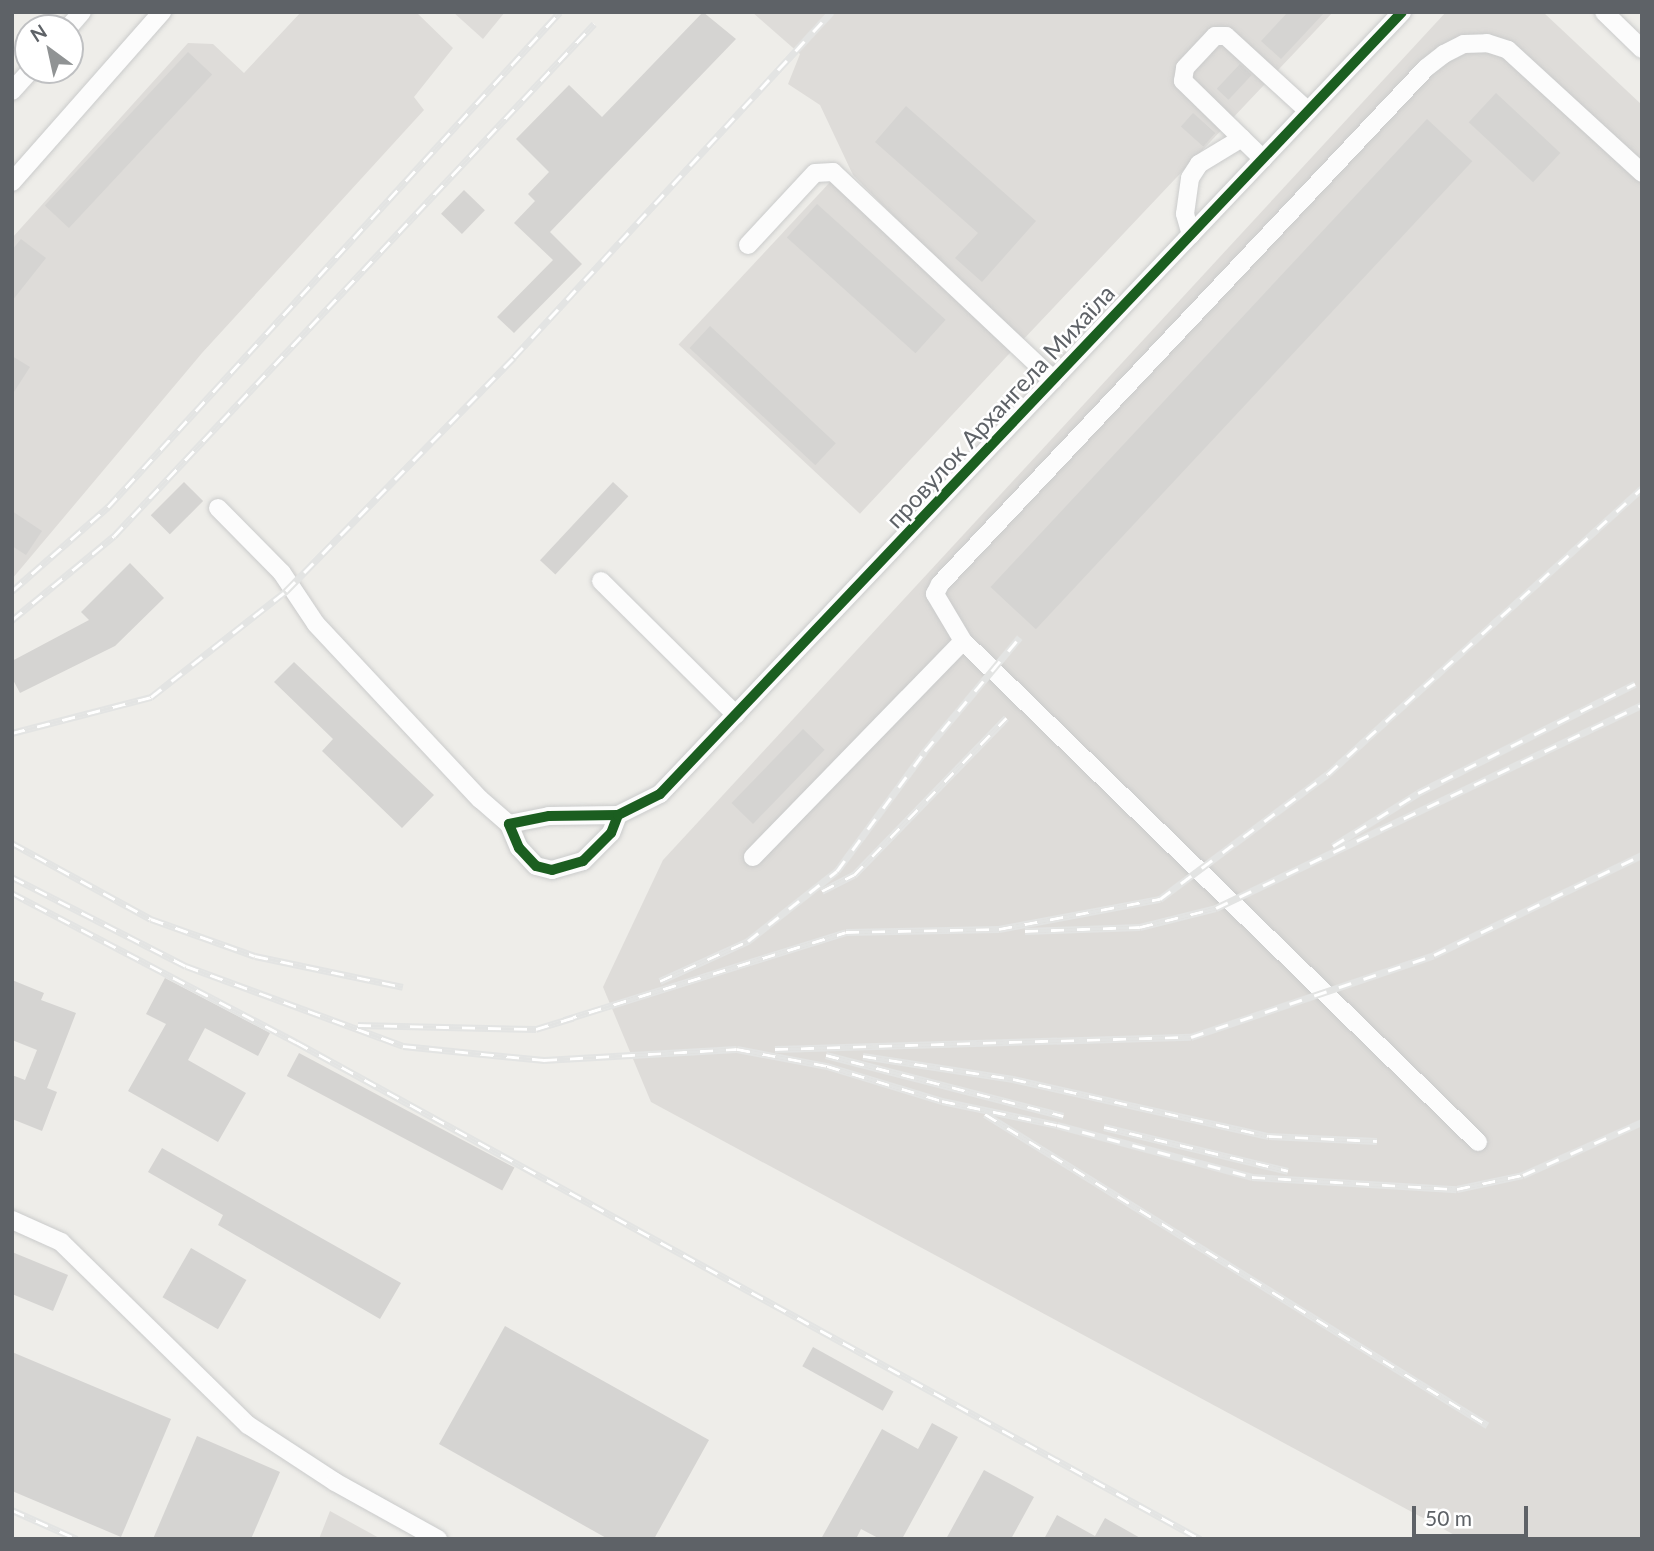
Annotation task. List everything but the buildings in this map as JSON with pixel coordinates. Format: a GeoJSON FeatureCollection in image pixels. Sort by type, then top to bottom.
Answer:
{"type":"FeatureCollection","features":[{"type":"Feature","properties":{"kind":"street"},"geometry":{"type":"LineString","coordinates":[[12,182],[162,12]]}},
{"type":"Feature","properties":{"kind":"street","name":"провулок Архангела Михаїла"},"geometry":{"type":"LineString","coordinates":[[509,824],[549,816],[618,815],[660,794],[1402,12]]}},
{"type":"Feature","properties":{"kind":"street"},"geometry":{"type":"LineString","coordinates":[[1604,12],[1642,49]]}},
{"type":"Feature","properties":{"kind":"street"},"geometry":{"type":"LineString","coordinates":[[1263,159],[1183,81],[1185,68],[1215,36],[1226,36],[1308,111]]}},
{"type":"Feature","properties":{"kind":"street"},"geometry":{"type":"LineString","coordinates":[[1478,1142],[963,642],[937,606],[935,594],[940,584],[1426,68],[1444,54],[1464,44],[1487,43],[1508,50],[1642,173]]}},
{"type":"Feature","properties":{"kind":"street"},"geometry":{"type":"LineString","coordinates":[[1191,235],[1185,204],[1189,178],[1199,164],[1242,138]]}},
{"type":"Feature","properties":{"kind":"street"},"geometry":{"type":"LineString","coordinates":[[748,245],[815,173],[833,172],[1054,380]]}},
{"type":"Feature","properties":{"kind":"street"},"geometry":{"type":"LineString","coordinates":[[218,508],[282,573],[316,624],[480,799],[509,824],[519,849],[536,866],[552,870],[583,861],[611,833],[618,815]]}},
{"type":"Feature","properties":{"kind":"street"},"geometry":{"type":"LineString","coordinates":[[601,580],[736,715]]}},
{"type":"Feature","properties":{"kind":"street"},"geometry":{"type":"LineString","coordinates":[[753,857],[963,642]]}},
{"type":"Feature","properties":{"kind":"street"},"geometry":{"type":"LineString","coordinates":[[12,1220],[61,1241],[248,1425],[335,1482],[438,1539]]}},
{"type":"Feature","properties":{"kind":"shaded area"},"geometry":{"type":"Polygon","coordinates":[[[301,12],[416,12],[453,48],[414,97],[424,110],[202,353],[12,579],[12,238],[188,43],[213,44],[244,73],[301,12]]]}},
{"type":"Feature","properties":{"kind":"shaded area"},"geometry":{"type":"Polygon","coordinates":[[[453,12],[505,12],[483,39],[453,12]]]}},
{"type":"Feature","properties":{"kind":"shaded area"},"geometry":{"type":"Polygon","coordinates":[[[752,12],[1333,12],[1020,343],[853,175],[820,105],[788,84],[800,54],[752,12]]]}},
{"type":"Feature","properties":{"kind":"shaded area"},"geometry":{"type":"Polygon","coordinates":[[[1446,12],[1543,12],[1642,105],[1642,1539],[1462,1539],[651,1102],[603,987],[663,860],[1446,12]]]}},
{"type":"Feature","properties":{"kind":"shaded area"},"geometry":{"type":"Polygon","coordinates":[[[832,180],[1013,349],[860,514],[679,345],[832,180]]]}},
{"type":"Feature","properties":{"kind":"shaded area"},"geometry":{"type":"Polygon","coordinates":[[[330,1511],[381,1539],[319,1539],[330,1511]]]}},
{"type":"Feature","properties":{"kind":"railway"},"geometry":{"type":"LineString","coordinates":[[12,591],[108,507],[560,12]]}},
{"type":"Feature","properties":{"kind":"railway"},"geometry":{"type":"LineString","coordinates":[[12,733],[151,697],[286,591],[514,357],[831,12]]}},
{"type":"Feature","properties":{"kind":"railway"},"geometry":{"type":"LineString","coordinates":[[12,620],[114,536],[594,24]]}},
{"type":"Feature","properties":{"kind":"railway"},"geometry":{"type":"LineString","coordinates":[[564,1020],[846,932],[999,929],[1160,899],[1328,774],[1642,488]]}},
{"type":"Feature","properties":{"kind":"railway"},"geometry":{"type":"LineString","coordinates":[[660,981],[748,941],[837,871],[925,751],[1020,637]]}},
{"type":"Feature","properties":{"kind":"railway"},"geometry":{"type":"LineString","coordinates":[[1333,846],[1418,793],[1635,684]]}},
{"type":"Feature","properties":{"kind":"railway"},"geometry":{"type":"LineString","coordinates":[[1025,931],[1140,927],[1216,908],[1642,705]]}},
{"type":"Feature","properties":{"kind":"railway"},"geometry":{"type":"LineString","coordinates":[[822,891],[854,875],[1006,718]]}},
{"type":"Feature","properties":{"kind":"railway"},"geometry":{"type":"LineString","coordinates":[[12,843],[151,919],[255,956],[403,987]]}},
{"type":"Feature","properties":{"kind":"railway"},"geometry":{"type":"LineString","coordinates":[[775,1049],[1191,1037],[1434,955],[1642,855]]}},
{"type":"Feature","properties":{"kind":"railway"},"geometry":{"type":"LineString","coordinates":[[12,877],[186,966],[403,1046],[544,1060],[737,1049],[827,1066],[942,1101],[1057,1125],[1252,1177],[1457,1189],[1523,1175],[1642,1122]]}},
{"type":"Feature","properties":{"kind":"railway"},"geometry":{"type":"LineString","coordinates":[[12,893],[296,1042],[1200,1539]]}},
{"type":"Feature","properties":{"kind":"railway"},"geometry":{"type":"LineString","coordinates":[[358,1025],[536,1029],[573,1018]]}},
{"type":"Feature","properties":{"kind":"railway"},"geometry":{"type":"LineString","coordinates":[[826,1055],[1063,1116]]}},
{"type":"Feature","properties":{"kind":"railway"},"geometry":{"type":"LineString","coordinates":[[863,1056],[1013,1079],[1269,1136],[1377,1141]]}},
{"type":"Feature","properties":{"kind":"railway"},"geometry":{"type":"LineString","coordinates":[[985,1114],[1487,1425]]}},
{"type":"Feature","properties":{"kind":"railway"},"geometry":{"type":"LineString","coordinates":[[1104,1127],[1288,1171]]}},
{"type":"Feature","properties":{"kind":"railway"},"geometry":{"type":"LineString","coordinates":[[12,1510],[77,1539]]}},
{"type":"Feature","properties":{"kind":"cycle path"},"geometry":{"type":"LineString","coordinates":[[618,815],[611,833],[583,861],[552,870],[536,866],[519,848],[509,824],[549,816],[618,815],[660,794],[1402,12]]}}]}
